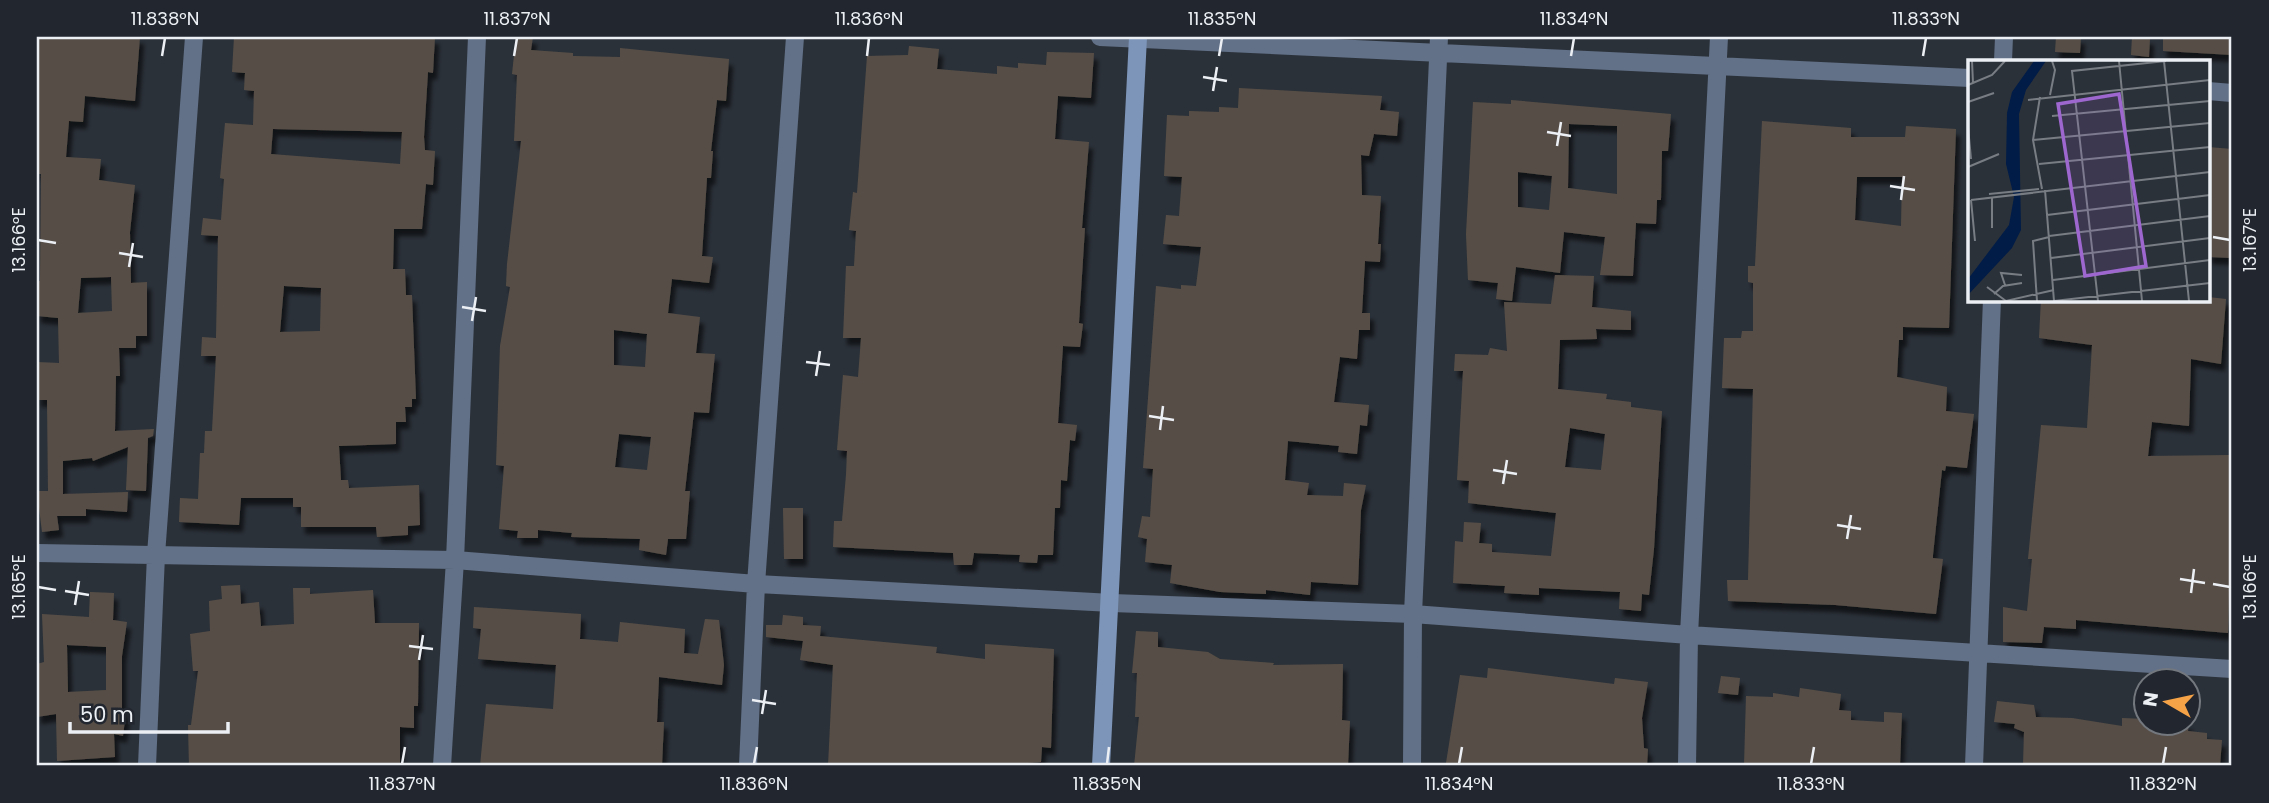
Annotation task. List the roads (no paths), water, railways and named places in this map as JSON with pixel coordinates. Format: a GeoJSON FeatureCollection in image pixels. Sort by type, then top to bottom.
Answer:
{"type":"FeatureCollection","features":[{"type":"Feature","properties":{"kind":"main road"},"geometry":{"type":"LineString","coordinates":[[1101,766],[1112,603],[1138,38]]}},
{"type":"Feature","properties":{"kind":"street"},"geometry":{"type":"LineString","coordinates":[[148,766],[156,555],[194,37]]}},
{"type":"Feature","properties":{"kind":"street"},"geometry":{"type":"LineString","coordinates":[[442,766],[455,560],[477,37]]}},
{"type":"Feature","properties":{"kind":"street"},"geometry":{"type":"LineString","coordinates":[[748,766],[756,584],[795,37]]}},
{"type":"Feature","properties":{"kind":"street"},"geometry":{"type":"LineString","coordinates":[[1100,37],[1439,45],[1718,66],[1968,78]]}},
{"type":"Feature","properties":{"kind":"street"},"geometry":{"type":"LineString","coordinates":[[1687,766],[1689,635],[1719,37]]}},
{"type":"Feature","properties":{"kind":"street"},"geometry":{"type":"LineString","coordinates":[[2003,60],[2004,37]]}},
{"type":"Feature","properties":{"kind":"street"},"geometry":{"type":"LineString","coordinates":[[1412,766],[1413,614],[1439,45]]}},
{"type":"Feature","properties":{"kind":"street"},"geometry":{"type":"LineString","coordinates":[[2210,91],[2232,93]]}},
{"type":"Feature","properties":{"kind":"street"},"geometry":{"type":"LineString","coordinates":[[1974,766],[1976,651],[1992,301]]}},
{"type":"Feature","properties":{"kind":"street"},"geometry":{"type":"LineString","coordinates":[[37,553],[455,560],[756,584],[1112,603],[1413,614],[1689,635],[2232,669]]}}]}
